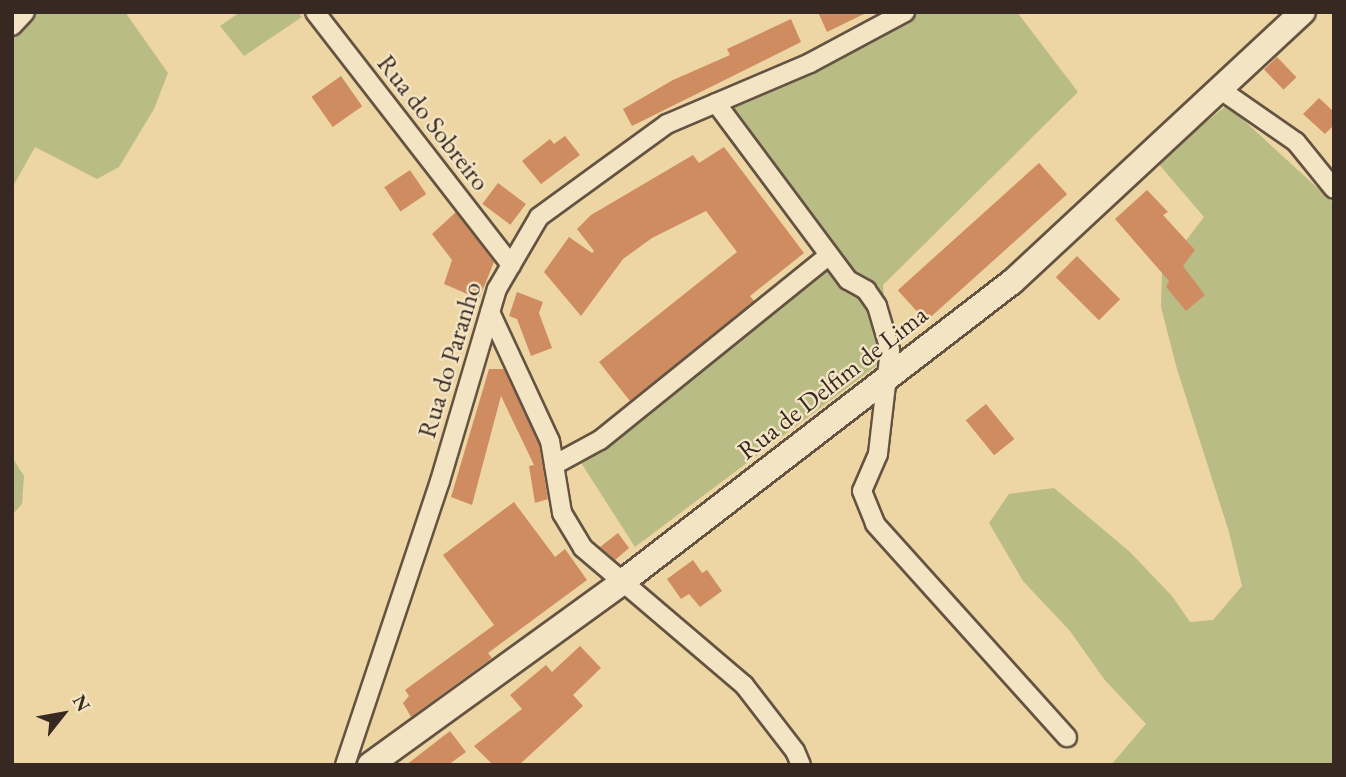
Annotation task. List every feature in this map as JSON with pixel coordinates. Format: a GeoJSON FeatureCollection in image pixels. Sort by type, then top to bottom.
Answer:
{"type":"FeatureCollection","features":[{"type":"Feature","properties":{"kind":"main road","name":"Rua de Delfim de Lima"},"geometry":{"type":"LineString","coordinates":[[370,765],[621,583],[1012,282],[1303,12]]}},
{"type":"Feature","properties":{"kind":"street"},"geometry":{"type":"LineString","coordinates":[[12,26],[25,12]]}},
{"type":"Feature","properties":{"kind":"street","name":"Rua do Sobreiro"},"geometry":{"type":"LineString","coordinates":[[315,12],[511,265]]}},
{"type":"Feature","properties":{"kind":"street","name":"Rua do Paranho"},"geometry":{"type":"LineString","coordinates":[[345,765],[440,481],[496,289],[539,217],[667,124],[810,63],[905,12]]}},
{"type":"Feature","properties":{"kind":"street"},"geometry":{"type":"LineString","coordinates":[[1221,90],[1296,142],[1334,189]]}},
{"type":"Feature","properties":{"kind":"street"},"geometry":{"type":"LineString","coordinates":[[716,103],[848,280],[866,290],[877,306],[890,349],[878,454],[862,491],[875,524],[1067,737]]}},
{"type":"Feature","properties":{"kind":"street"},"geometry":{"type":"LineString","coordinates":[[554,465],[600,440],[829,255]]}},
{"type":"Feature","properties":{"kind":"street"},"geometry":{"type":"LineString","coordinates":[[490,312],[550,441],[562,513],[583,548],[744,685],[795,751],[801,765]]}},
{"type":"Feature","properties":{"kind":"green space"},"geometry":{"type":"Polygon","coordinates":[[[12,12],[125,12],[168,73],[154,109],[119,167],[97,179],[35,147],[12,188],[12,12]]]}},
{"type":"Feature","properties":{"kind":"green space"},"geometry":{"type":"Polygon","coordinates":[[[240,12],[298,12],[302,17],[244,56],[220,26],[240,12]]]}},
{"type":"Feature","properties":{"kind":"green space"},"geometry":{"type":"Polygon","coordinates":[[[904,12],[1017,12],[1078,92],[883,285],[888,357],[635,547],[578,458],[832,258],[821,228],[724,97],[904,12]]]}},
{"type":"Feature","properties":{"kind":"green space"},"geometry":{"type":"Polygon","coordinates":[[[1227,105],[1334,203],[1334,765],[1111,765],[1146,724],[1104,679],[1070,631],[1023,581],[989,523],[1009,494],[1054,488],[1130,552],[1172,596],[1190,622],[1213,620],[1242,586],[1229,532],[1177,369],[1161,307],[1162,272],[1204,217],[1157,162],[1227,105]]]}},
{"type":"Feature","properties":{"kind":"green space"},"geometry":{"type":"Polygon","coordinates":[[[12,457],[24,476],[22,504],[12,515],[12,457]]]}},
{"type":"Feature","properties":{"kind":"building"},"geometry":{"type":"Polygon","coordinates":[[[818,12],[868,12],[827,32],[818,12]]]}},
{"type":"Feature","properties":{"kind":"building"},"geometry":{"type":"Polygon","coordinates":[[[791,19],[801,42],[632,126],[623,109],[673,80],[730,55],[727,49],[791,19]]]}},
{"type":"Feature","properties":{"kind":"building"},"geometry":{"type":"Polygon","coordinates":[[[1277,57],[1296,77],[1284,90],[1264,70],[1277,57]]]}},
{"type":"Feature","properties":{"kind":"building"},"geometry":{"type":"Polygon","coordinates":[[[341,76],[362,106],[333,127],[312,97],[341,76]]]}},
{"type":"Feature","properties":{"kind":"building"},"geometry":{"type":"Polygon","coordinates":[[[1319,98],[1334,112],[1334,125],[1325,134],[1303,114],[1319,98]]]}},
{"type":"Feature","properties":{"kind":"building"},"geometry":{"type":"Polygon","coordinates":[[[565,136],[580,155],[541,184],[522,161],[550,139],[554,144],[565,136]]]}},
{"type":"Feature","properties":{"kind":"building"},"geometry":{"type":"Polygon","coordinates":[[[724,147],[804,253],[750,296],[754,301],[630,401],[599,362],[737,252],[706,211],[652,238],[623,259],[581,316],[544,272],[569,237],[592,253],[594,251],[577,229],[591,215],[693,155],[699,163],[724,147]]]}},
{"type":"Feature","properties":{"kind":"building"},"geometry":{"type":"Polygon","coordinates":[[[1039,163],[1067,194],[926,321],[898,290],[1039,163]]]}},
{"type":"Feature","properties":{"kind":"building"},"geometry":{"type":"Polygon","coordinates":[[[410,170],[426,194],[401,211],[384,187],[410,170]]]}},
{"type":"Feature","properties":{"kind":"building"},"geometry":{"type":"Polygon","coordinates":[[[498,183],[526,204],[510,225],[482,204],[498,183]]]}},
{"type":"Feature","properties":{"kind":"building"},"geometry":{"type":"Polygon","coordinates":[[[1147,190],[1168,212],[1163,215],[1195,250],[1183,266],[1205,295],[1186,311],[1166,287],[1169,281],[1115,219],[1147,190]]]}},
{"type":"Feature","properties":{"kind":"building"},"geometry":{"type":"Polygon","coordinates":[[[456,212],[494,262],[479,299],[444,284],[452,260],[432,234],[456,212]]]}},
{"type":"Feature","properties":{"kind":"building"},"geometry":{"type":"Polygon","coordinates":[[[1077,256],[1120,299],[1099,320],[1056,277],[1077,256]]]}},
{"type":"Feature","properties":{"kind":"building"},"geometry":{"type":"Polygon","coordinates":[[[517,292],[543,302],[539,313],[552,348],[531,356],[517,319],[509,316],[517,292]]]}},
{"type":"Feature","properties":{"kind":"building"},"geometry":{"type":"Polygon","coordinates":[[[489,369],[504,369],[539,444],[548,499],[535,503],[529,466],[534,465],[501,396],[472,505],[451,497],[489,369]]]}},
{"type":"Feature","properties":{"kind":"building"},"geometry":{"type":"Polygon","coordinates":[[[986,404],[1014,439],[994,455],[966,420],[986,404]]]}},
{"type":"Feature","properties":{"kind":"building"},"geometry":{"type":"Polygon","coordinates":[[[514,502],[555,557],[565,549],[587,580],[488,653],[492,658],[411,717],[403,703],[409,696],[405,690],[494,625],[443,555],[514,502]]]}},
{"type":"Feature","properties":{"kind":"building"},"geometry":{"type":"Polygon","coordinates":[[[618,533],[629,548],[615,560],[600,547],[618,533]]]}},
{"type":"Feature","properties":{"kind":"building"},"geometry":{"type":"Polygon","coordinates":[[[693,560],[702,573],[707,570],[722,591],[700,607],[689,594],[681,599],[667,579],[693,560]]]}},
{"type":"Feature","properties":{"kind":"building"},"geometry":{"type":"Polygon","coordinates":[[[580,646],[601,668],[573,695],[583,706],[519,765],[493,765],[474,746],[522,709],[510,695],[546,665],[552,672],[580,646]]]}},
{"type":"Feature","properties":{"kind":"building"},"geometry":{"type":"Polygon","coordinates":[[[450,731],[466,752],[448,765],[406,765],[450,731]]]}}]}
